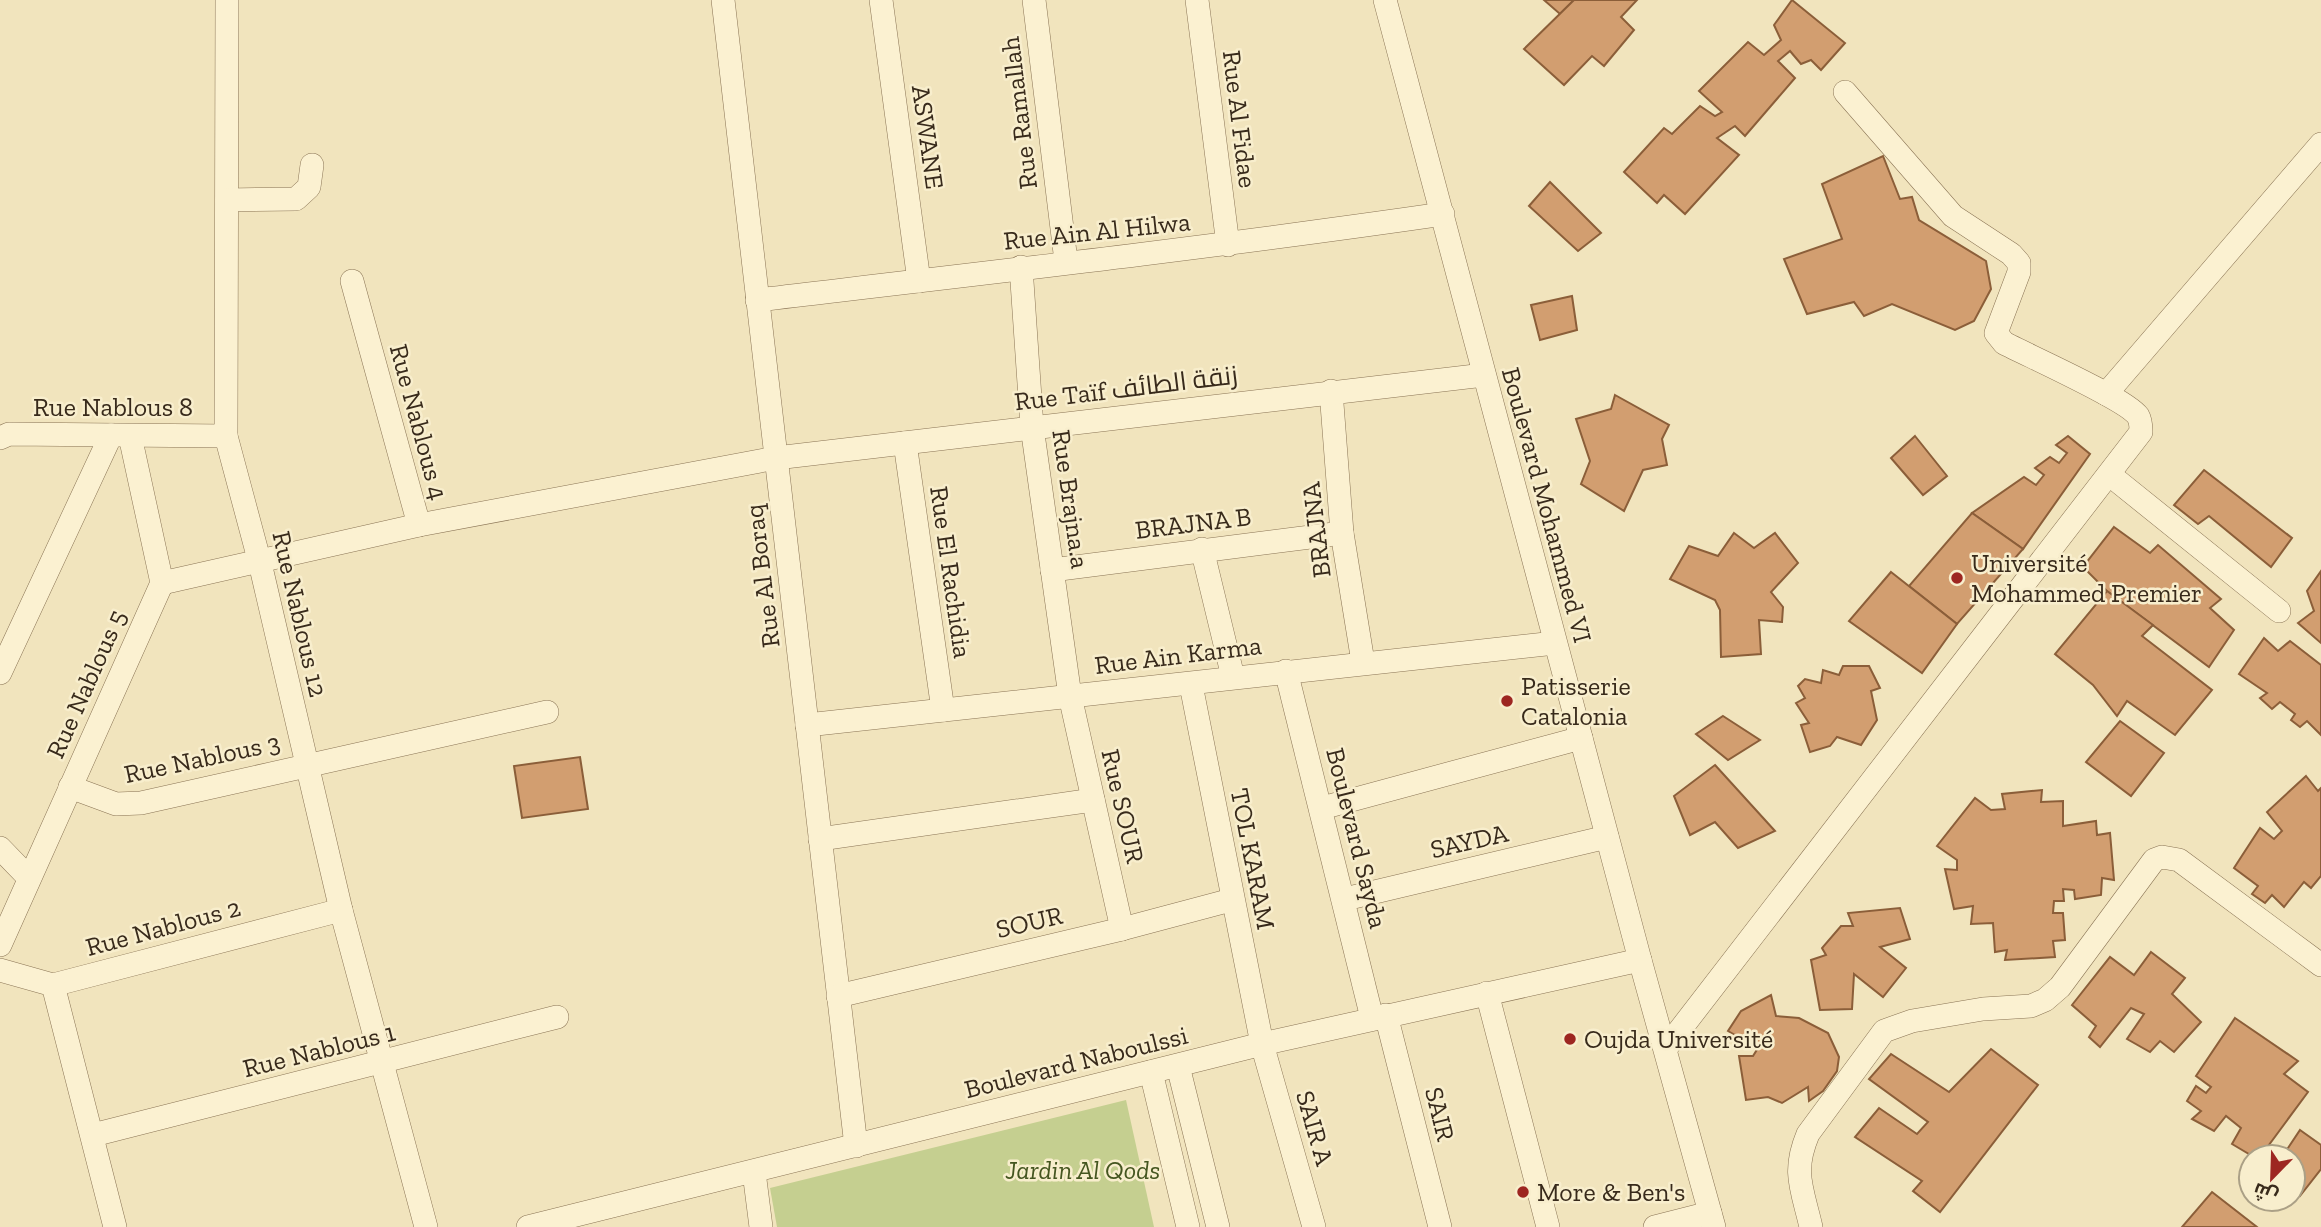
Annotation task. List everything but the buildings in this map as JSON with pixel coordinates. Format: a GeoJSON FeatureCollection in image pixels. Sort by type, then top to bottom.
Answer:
{"type":"FeatureCollection","features":[{"type":"Feature","properties":{"kind":"street","name":"Rue Nablous 12"},"geometry":{"type":"LineString","coordinates":[[227,0],[226,436],[260,563],[341,910],[426,1227]]}},
{"type":"Feature","properties":{"kind":"street","name":"Rue Al Boraq"},"geometry":{"type":"LineString","coordinates":[[723,0],[856,1146]]}},
{"type":"Feature","properties":{"kind":"street","name":"ASWANE"},"geometry":{"type":"LineString","coordinates":[[881,0],[919,281]]}},
{"type":"Feature","properties":{"kind":"street","name":"Rue Ramallah"},"geometry":{"type":"LineString","coordinates":[[1034,0],[1066,261]]}},
{"type":"Feature","properties":{"kind":"street","name":"Rue Al Fidae"},"geometry":{"type":"LineString","coordinates":[[1197,0],[1228,245]]}},
{"type":"Feature","properties":{"kind":"street","name":"Boulevard Mohammed VI"},"geometry":{"type":"LineString","coordinates":[[1385,0],[1483,375],[1712,1220]]}},
{"type":"Feature","properties":{"kind":"street"},"geometry":{"type":"LineString","coordinates":[[1666,1048],[1732,959],[2139,438],[2141,426],[2137,415],[2106,394],[2004,343],[1996,333],[2019,272],[2019,263],[2011,254],[1954,216],[1845,92]]}},
{"type":"Feature","properties":{"kind":"street"},"geometry":{"type":"LineString","coordinates":[[2106,394],[2321,144]]}},
{"type":"Feature","properties":{"kind":"street"},"geometry":{"type":"LineString","coordinates":[[227,200],[296,199],[309,187],[312,165]]}},
{"type":"Feature","properties":{"kind":"street","name":"Rue Ain Al Hilwa"},"geometry":{"type":"LineString","coordinates":[[757,300],[1066,261],[1228,245],[1443,214]]}},
{"type":"Feature","properties":{"kind":"street","name":"Rue Brajna.a"},"geometry":{"type":"LineString","coordinates":[[1021,267],[1032,427],[1070,695]]}},
{"type":"Feature","properties":{"kind":"street","name":"Rue Nablous 4"},"geometry":{"type":"LineString","coordinates":[[162,583],[419,525],[352,281]]}},
{"type":"Feature","properties":{"kind":"street","name":"Rue Taïf زنقة الطائف"},"geometry":{"type":"LineString","coordinates":[[419,525],[776,458],[1483,375]]}},
{"type":"Feature","properties":{"kind":"street","name":"BRAJNA"},"geometry":{"type":"LineString","coordinates":[[1331,391],[1342,533],[1363,662]]}},
{"type":"Feature","properties":{"kind":"street","name":"Rue Nablous 8"},"geometry":{"type":"LineString","coordinates":[[0,438],[9,434],[226,436]]}},
{"type":"Feature","properties":{"kind":"street"},"geometry":{"type":"LineString","coordinates":[[120,436],[162,583]]}},
{"type":"Feature","properties":{"kind":"street"},"geometry":{"type":"LineString","coordinates":[[0,673],[120,436]]}},
{"type":"Feature","properties":{"kind":"street","name":"Rue El Rachidia"},"geometry":{"type":"LineString","coordinates":[[905,443],[943,710]]}},
{"type":"Feature","properties":{"kind":"street"},"geometry":{"type":"LineString","coordinates":[[2110,475],[2279,611]]}},
{"type":"Feature","properties":{"kind":"street","name":"BRAJNA B"},"geometry":{"type":"LineString","coordinates":[[1052,570],[1342,533]]}},
{"type":"Feature","properties":{"kind":"street"},"geometry":{"type":"LineString","coordinates":[[1202,549],[1233,677]]}},
{"type":"Feature","properties":{"kind":"street","name":"Rue Nablous 5"},"geometry":{"type":"LineString","coordinates":[[0,945],[162,583]]}},
{"type":"Feature","properties":{"kind":"street","name":"Rue Ain Karma"},"geometry":{"type":"LineString","coordinates":[[807,725],[1555,643]]}},
{"type":"Feature","properties":{"kind":"street","name":"Boulevard Sayda"},"geometry":{"type":"LineString","coordinates":[[1286,671],[1345,899],[1379,1017]]}},
{"type":"Feature","properties":{"kind":"street","name":"TOL KARAM"},"geometry":{"type":"LineString","coordinates":[[1191,685],[1231,900],[1262,1044]]}},
{"type":"Feature","properties":{"kind":"street","name":"Rue SOUR"},"geometry":{"type":"LineString","coordinates":[[1070,695],[1122,929]]}},
{"type":"Feature","properties":{"kind":"street","name":"Rue Nablous 3"},"geometry":{"type":"LineString","coordinates":[[71,787],[107,801],[127,805],[547,712]]}},
{"type":"Feature","properties":{"kind":"street"},"geometry":{"type":"LineString","coordinates":[[1322,808],[1581,738]]}},
{"type":"Feature","properties":{"kind":"street"},"geometry":{"type":"LineString","coordinates":[[820,839],[1093,800]]}},
{"type":"Feature","properties":{"kind":"street","name":"SAYDA"},"geometry":{"type":"LineString","coordinates":[[1345,899],[1607,837]]}},
{"type":"Feature","properties":{"kind":"street"},"geometry":{"type":"LineString","coordinates":[[0,848],[29,878]]}},
{"type":"Feature","properties":{"kind":"street"},"geometry":{"type":"LineString","coordinates":[[1811,1227],[1797,1164],[1801,1149],[1808,1133],[1884,1031],[1912,1021],[1983,1009],[2031,1006],[2045,1000],[2060,987],[2154,860],[2179,860],[2321,965]]}},
{"type":"Feature","properties":{"kind":"street","name":"SOUR"},"geometry":{"type":"LineString","coordinates":[[838,996],[1122,929],[1231,900]]}},
{"type":"Feature","properties":{"kind":"street","name":"Rue Nablous 2"},"geometry":{"type":"LineString","coordinates":[[53,985],[341,910]]}},
{"type":"Feature","properties":{"kind":"street","name":"Boulevard Naboulssi"},"geometry":{"type":"LineString","coordinates":[[528,1227],[1262,1044],[1640,960]]}},
{"type":"Feature","properties":{"kind":"street"},"geometry":{"type":"LineString","coordinates":[[0,970],[53,985],[115,1227]]}},
{"type":"Feature","properties":{"kind":"street"},"geometry":{"type":"LineString","coordinates":[[1488,993],[1548,1227]]}},
{"type":"Feature","properties":{"kind":"street","name":"Rue Nablous 1"},"geometry":{"type":"LineString","coordinates":[[93,1135],[557,1017]]}},
{"type":"Feature","properties":{"kind":"street","name":"SAIR"},"geometry":{"type":"LineString","coordinates":[[1379,1017],[1440,1227]]}},
{"type":"Feature","properties":{"kind":"street","name":"SAIR A"},"geometry":{"type":"LineString","coordinates":[[1262,1044],[1314,1227]]}},
{"type":"Feature","properties":{"kind":"street"},"geometry":{"type":"LineString","coordinates":[[1178,1066],[1218,1227]]}},
{"type":"Feature","properties":{"kind":"street"},"geometry":{"type":"LineString","coordinates":[[1151,1072],[1188,1227]]}},
{"type":"Feature","properties":{"kind":"street"},"geometry":{"type":"LineString","coordinates":[[754,1172],[761,1227]]}},
{"type":"Feature","properties":{"kind":"street"},"geometry":{"type":"LineString","coordinates":[[1655,1227],[1712,1220]]}},
{"type":"Feature","properties":{"kind":"green space","name":"Jardin Al Qods"},"geometry":{"type":"Polygon","coordinates":[[[1126,1100],[1154,1227],[777,1227],[770,1188],[1126,1100]]]}},
{"type":"Feature","properties":{"kind":"place","name":"Université Mohammed Premier"},"geometry":{"type":"Point","coordinates":[1957,578]}},
{"type":"Feature","properties":{"kind":"place","name":"Patisserie Catalonia"},"geometry":{"type":"Point","coordinates":[1507,701]}},
{"type":"Feature","properties":{"kind":"place","name":"Oujda Université"},"geometry":{"type":"Point","coordinates":[1570,1039]}},
{"type":"Feature","properties":{"kind":"place","name":"More & Ben's"},"geometry":{"type":"Point","coordinates":[1523,1192]}}]}
